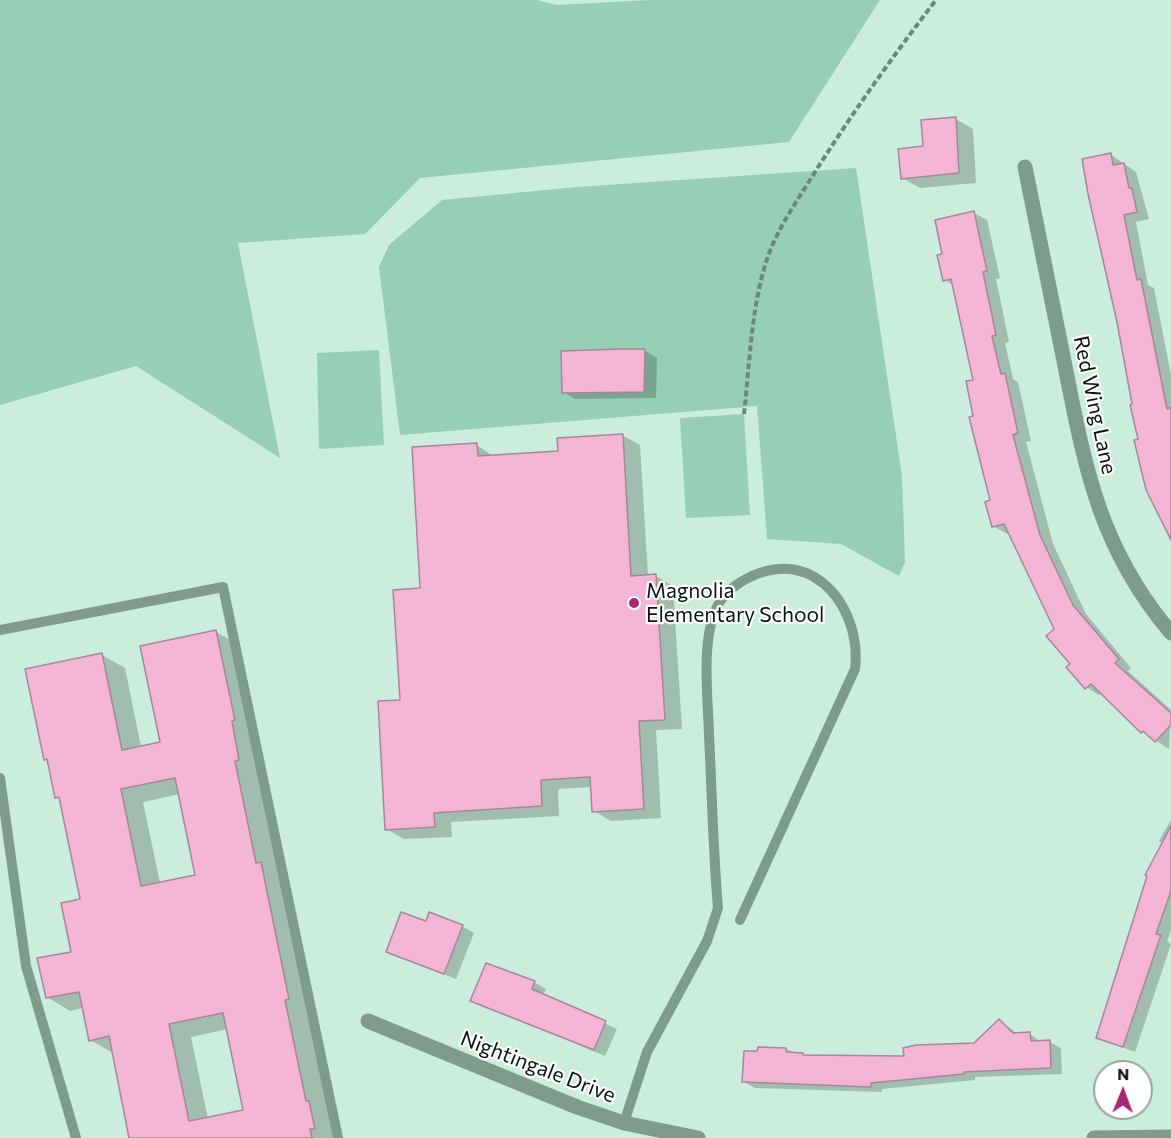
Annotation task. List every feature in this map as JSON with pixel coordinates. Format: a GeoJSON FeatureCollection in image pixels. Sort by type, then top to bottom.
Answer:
{"type":"FeatureCollection","features":[{"type":"Feature","properties":{"kind":"street","name":"Red Wing Lane"},"geometry":{"type":"LineString","coordinates":[[1025,167],[1078,436],[1096,503],[1125,568],[1149,607],[1171,633]]}},
{"type":"Feature","properties":{"kind":"street","name":"Nightingale Drive"},"geometry":{"type":"LineString","coordinates":[[368,1021],[577,1107],[624,1123],[698,1138]]}},
{"type":"Feature","properties":{"kind":"street"},"geometry":{"type":"LineString","coordinates":[[619,1138],[624,1123]]}},
{"type":"Feature","properties":{"kind":"street"},"geometry":{"type":"LineString","coordinates":[[1094,1138],[1171,1137]]}},
{"type":"Feature","properties":{"kind":"lane"},"geometry":{"type":"LineString","coordinates":[[624,1123],[647,1052],[707,941],[718,908],[707,676],[711,619],[728,591],[743,580],[763,571],[785,568],[808,573],[835,595],[843,605],[855,630],[858,649],[855,669],[741,920]]}},
{"type":"Feature","properties":{"kind":"lane"},"geometry":{"type":"LineString","coordinates":[[0,630],[223,587],[338,1138]]}},
{"type":"Feature","properties":{"kind":"lane"},"geometry":{"type":"LineString","coordinates":[[0,778],[26,966],[76,1138]]}},
{"type":"Feature","properties":{"kind":"path"},"geometry":{"type":"LineString","coordinates":[[744,414],[750,350],[763,280],[770,253],[782,225],[867,89],[936,0]]}},
{"type":"Feature","properties":{"kind":"green space"},"geometry":{"type":"Polygon","coordinates":[[[0,0],[537,0],[556,5],[650,0],[880,0],[789,142],[420,178],[365,234],[238,243],[280,458],[136,366],[0,405],[0,0]]]}},
{"type":"Feature","properties":{"kind":"green space"},"geometry":{"type":"Polygon","coordinates":[[[856,168],[902,476],[905,562],[899,576],[841,544],[767,539],[757,406],[400,435],[379,267],[389,245],[442,200],[577,187],[856,168]]]}},
{"type":"Feature","properties":{"kind":"green space"},"geometry":{"type":"Polygon","coordinates":[[[379,350],[384,445],[319,449],[317,353],[379,350]]]}},
{"type":"Feature","properties":{"kind":"green space"},"geometry":{"type":"Polygon","coordinates":[[[744,414],[750,515],[686,518],[680,418],[744,414]]]}},
{"type":"Feature","properties":{"kind":"building"},"geometry":{"type":"Polygon","coordinates":[[[956,117],[959,173],[901,179],[898,149],[923,146],[921,120],[956,117]]]}},
{"type":"Feature","properties":{"kind":"building"},"geometry":{"type":"Polygon","coordinates":[[[1111,153],[1113,165],[1124,163],[1129,188],[1132,188],[1137,212],[1124,215],[1137,280],[1141,279],[1167,409],[1171,407],[1171,540],[1146,490],[1134,440],[1138,439],[1130,405],[1132,404],[1117,322],[1082,159],[1111,153]]]}},
{"type":"Feature","properties":{"kind":"building"},"geometry":{"type":"Polygon","coordinates":[[[974,211],[987,271],[983,272],[996,335],[992,336],[1001,374],[1005,373],[1018,433],[1013,435],[1040,535],[1073,605],[1119,659],[1115,663],[1171,713],[1171,725],[1155,742],[1143,731],[1141,733],[1091,684],[1085,689],[1066,667],[1070,664],[1046,636],[1054,629],[1004,524],[992,527],[985,502],[990,500],[969,417],[973,416],[966,381],[973,380],[951,279],[943,281],[937,255],[942,254],[935,220],[974,211]]]}},
{"type":"Feature","properties":{"kind":"building"},"geometry":{"type":"Polygon","coordinates":[[[645,349],[644,392],[562,393],[561,351],[645,349]]]}},
{"type":"Feature","properties":{"kind":"building","name":"Magnolia Elementary School"},"geometry":{"type":"Polygon","coordinates":[[[623,434],[631,576],[656,574],[665,720],[639,721],[644,809],[592,812],[590,777],[541,780],[542,806],[434,813],[435,827],[385,830],[378,701],[400,700],[393,590],[420,588],[412,447],[477,443],[478,456],[558,451],[557,438],[623,434]]]}},
{"type":"Feature","properties":{"kind":"building"},"geometry":{"type":"Polygon","coordinates":[[[216,630],[235,720],[232,721],[239,760],[235,761],[256,863],[261,862],[289,999],[285,1000],[306,1101],[309,1101],[315,1129],[310,1129],[312,1138],[129,1138],[109,1036],[89,1041],[79,992],[46,998],[37,958],[71,952],[61,903],[80,899],[59,797],[55,798],[47,759],[44,760],[25,669],[102,653],[122,750],[160,742],[140,646],[216,630]],[[175,778],[121,789],[141,886],[195,875],[175,778]],[[223,1013],[169,1024],[189,1121],[243,1110],[223,1013]]]}},
{"type":"Feature","properties":{"kind":"building"},"geometry":{"type":"Polygon","coordinates":[[[1171,826],[1171,891],[1156,934],[1161,935],[1123,1047],[1096,1038],[1147,876],[1145,875],[1171,826]]]}},
{"type":"Feature","properties":{"kind":"building"},"geometry":{"type":"Polygon","coordinates":[[[401,912],[426,921],[429,912],[463,925],[444,974],[386,952],[401,912]]]}},
{"type":"Feature","properties":{"kind":"building"},"geometry":{"type":"Polygon","coordinates":[[[486,963],[535,981],[532,989],[606,1021],[594,1050],[470,1001],[486,963]]]}},
{"type":"Feature","properties":{"kind":"building"},"geometry":{"type":"Polygon","coordinates":[[[999,1019],[1013,1033],[1030,1032],[1031,1041],[1050,1040],[1051,1068],[964,1072],[964,1074],[871,1083],[871,1087],[742,1082],[744,1051],[757,1051],[758,1047],[786,1048],[786,1052],[803,1053],[803,1055],[904,1056],[903,1048],[916,1045],[974,1043],[999,1019]]]}},
{"type":"Feature","properties":{"kind":"place","name":"Magnolia Elementary School"},"geometry":{"type":"Point","coordinates":[634,603]}}]}
